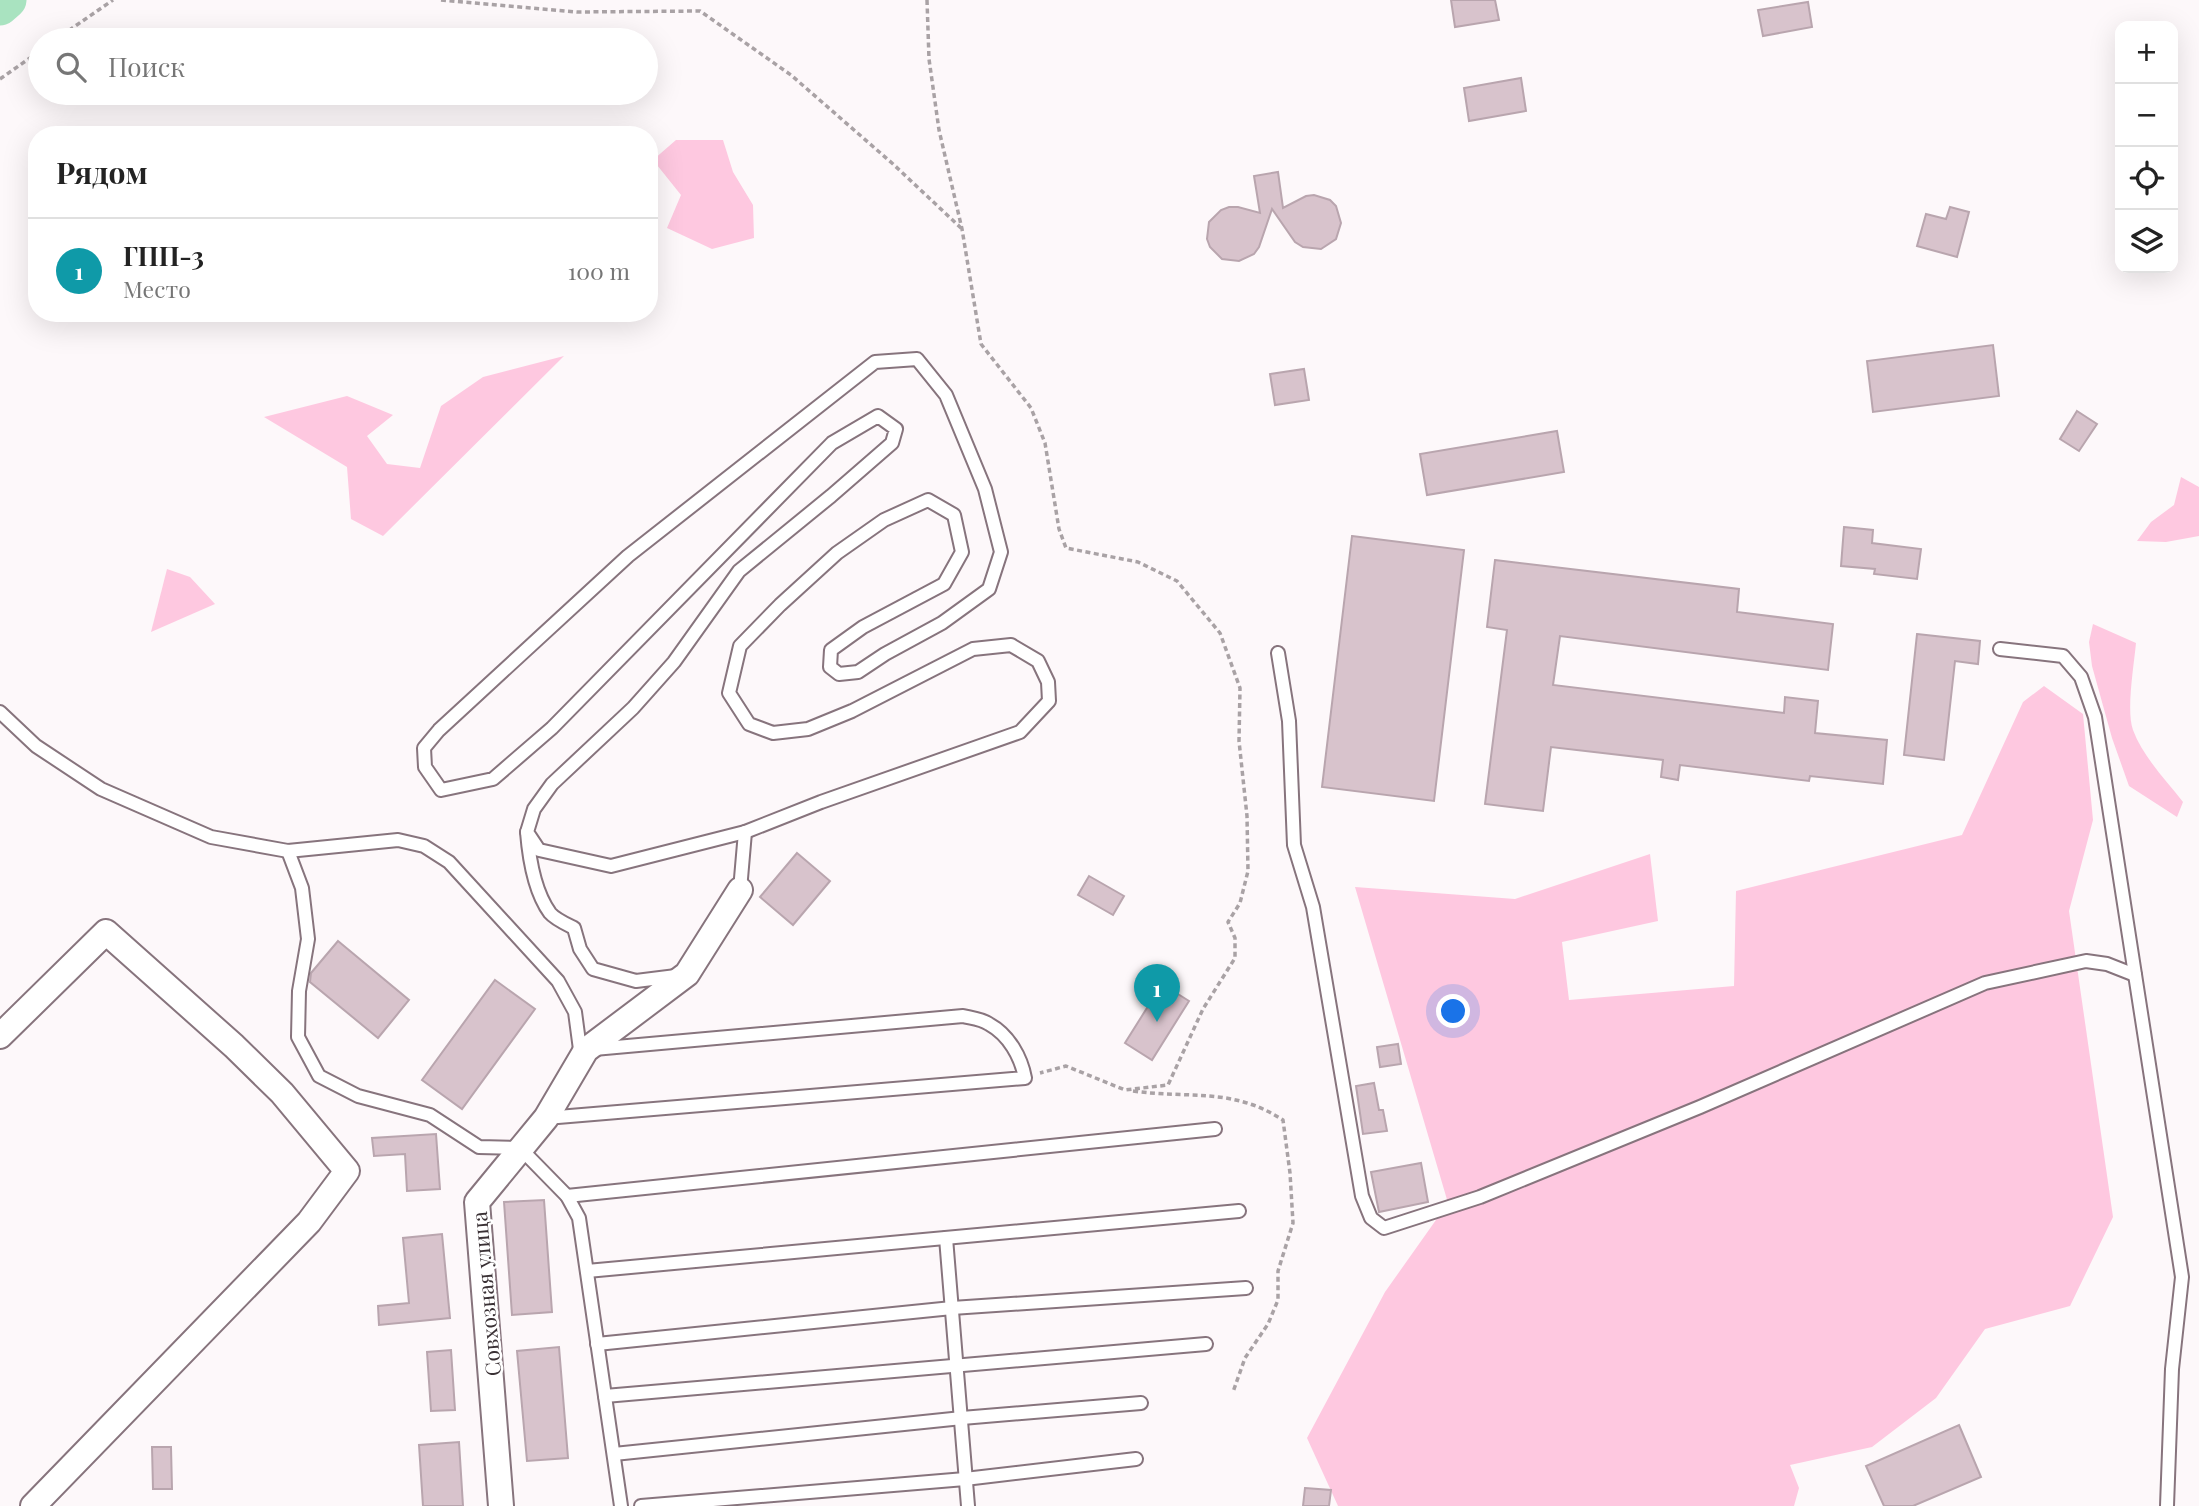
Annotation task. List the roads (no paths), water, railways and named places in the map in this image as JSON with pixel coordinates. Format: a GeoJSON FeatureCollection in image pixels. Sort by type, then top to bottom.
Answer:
{"type":"FeatureCollection","features":[{"type":"Feature","properties":{"kind":"street","name":"Совхозная улица"},"geometry":{"type":"LineString","coordinates":[[501,1506],[477,1202],[547,1118],[581,1058],[687,974],[740,890]]}},
{"type":"Feature","properties":{"kind":"street"},"geometry":{"type":"LineString","coordinates":[[0,1036],[106,932],[234,1046],[282,1093],[347,1171],[309,1222],[33,1506]]}},
{"type":"Feature","properties":{"kind":"lane"},"geometry":{"type":"LineString","coordinates":[[527,832],[539,850],[611,866],[745,832],[821,802],[1020,732],[1049,701],[1048,682],[1038,662],[1011,645],[973,649],[852,711],[808,729],[773,733],[748,724],[729,693],[740,646],[780,605],[837,553],[884,520],[928,500],[954,515],[962,552],[944,584],[863,627],[831,650],[830,667],[839,674],[858,672],[942,623],[989,589],[1001,552],[985,489],[946,396],[917,359],[874,362],[628,556],[439,730],[424,748],[425,767],[441,790],[493,779],[552,728],[832,443],[878,416],[896,429],[892,443],[739,571],[674,662],[634,708],[552,784],[534,809],[527,832],[528,853],[539,890],[551,915],[573,928],[580,950],[593,969],[636,981],[687,974]]}},
{"type":"Feature","properties":{"kind":"lane"},"geometry":{"type":"LineString","coordinates":[[2000,649],[2063,656],[2081,677],[2095,717],[2182,1278],[2172,1369],[2167,1506]]}},
{"type":"Feature","properties":{"kind":"lane"},"geometry":{"type":"LineString","coordinates":[[1278,653],[1289,721],[1294,845],[1313,907],[1362,1196],[1371,1218],[1384,1228],[1506,1187],[1985,984],[2086,961],[2107,964],[2135,975]]}},
{"type":"Feature","properties":{"kind":"lane"},"geometry":{"type":"LineString","coordinates":[[0,712],[36,746],[101,789],[211,837],[288,851],[398,840],[424,846],[449,862],[558,981],[575,1012],[581,1058],[962,1016],[988,1023],[1006,1037],[1022,1061],[1025,1078],[547,1118]]}},
{"type":"Feature","properties":{"kind":"lane"},"geometry":{"type":"LineString","coordinates":[[740,890],[745,832]]}},
{"type":"Feature","properties":{"kind":"lane"},"geometry":{"type":"LineString","coordinates":[[288,851],[302,888],[309,940],[299,992],[298,1037],[319,1076],[358,1096],[430,1115],[479,1147],[520,1148],[567,1196],[579,1218],[621,1506]]}},
{"type":"Feature","properties":{"kind":"lane"},"geometry":{"type":"LineString","coordinates":[[567,1196],[1215,1129]]}},
{"type":"Feature","properties":{"kind":"lane"},"geometry":{"type":"LineString","coordinates":[[587,1271],[1239,1211]]}},
{"type":"Feature","properties":{"kind":"lane"},"geometry":{"type":"LineString","coordinates":[[946,1238],[968,1506]]}},
{"type":"Feature","properties":{"kind":"lane"},"geometry":{"type":"LineString","coordinates":[[597,1344],[952,1308],[1246,1288]]}},
{"type":"Feature","properties":{"kind":"lane"},"geometry":{"type":"LineString","coordinates":[[605,1396],[1206,1344]]}},
{"type":"Feature","properties":{"kind":"lane"},"geometry":{"type":"LineString","coordinates":[[614,1454],[962,1418],[1141,1403]]}},
{"type":"Feature","properties":{"kind":"lane"},"geometry":{"type":"LineString","coordinates":[[641,1506],[965,1479],[1136,1459]]}},
{"type":"Feature","properties":{"kind":"waterway"},"geometry":{"type":"LineString","coordinates":[[0,7],[8,0]]}},
{"type":"Feature","properties":{"kind":"place","name":"ГПП-3"},"geometry":{"type":"Point","coordinates":[1157,1022]}}]}
